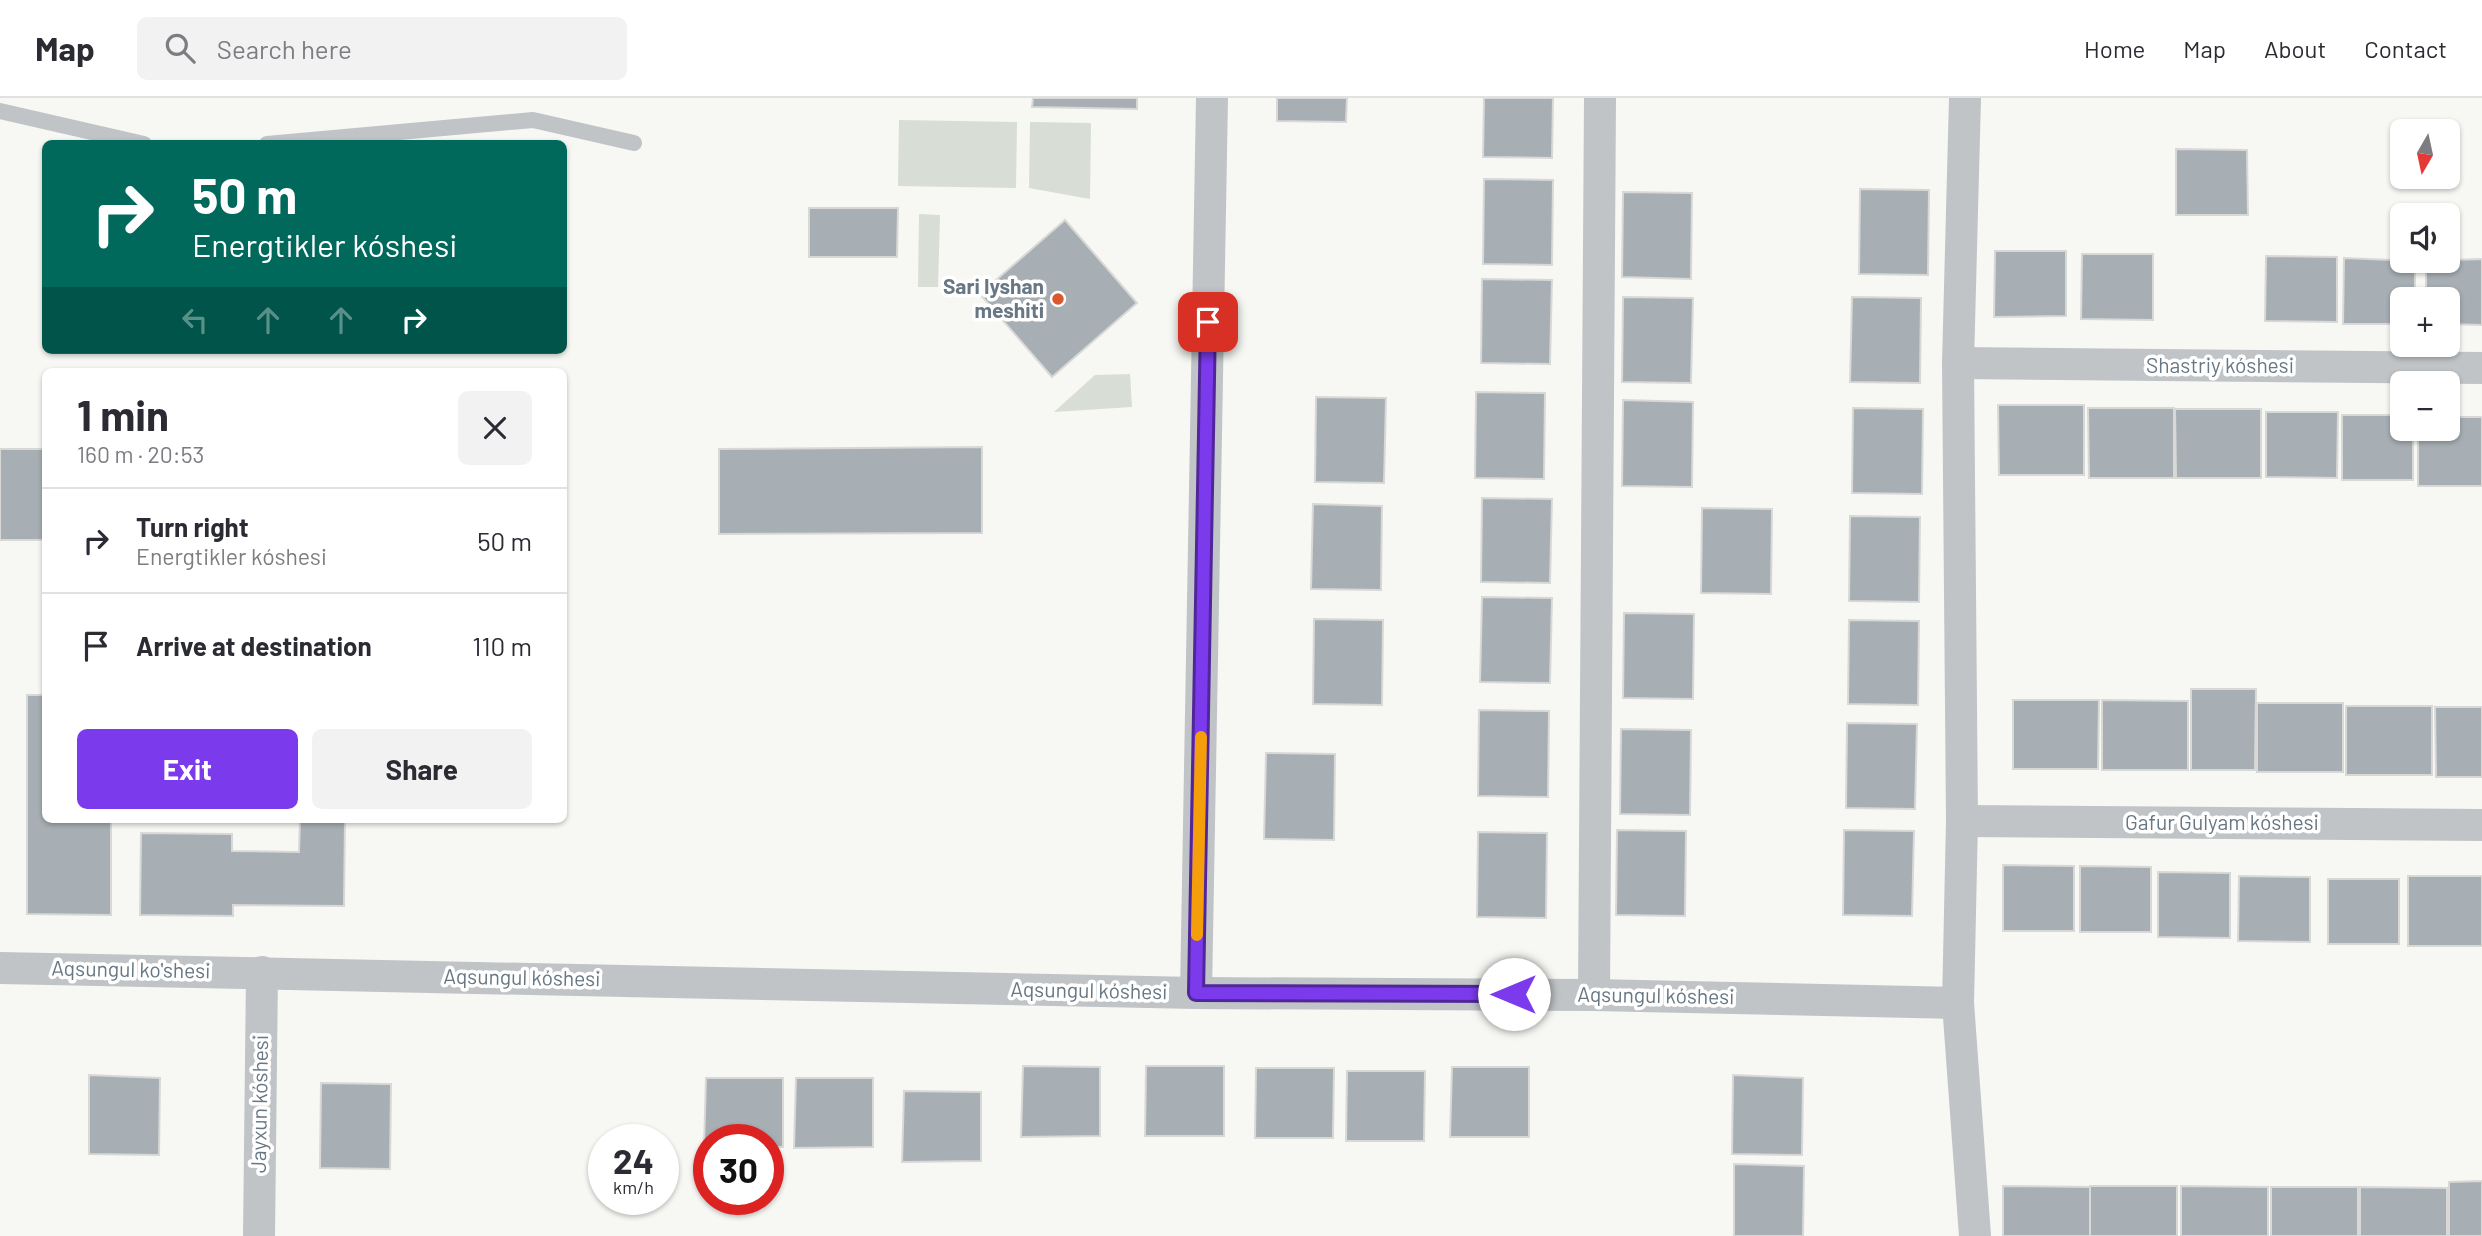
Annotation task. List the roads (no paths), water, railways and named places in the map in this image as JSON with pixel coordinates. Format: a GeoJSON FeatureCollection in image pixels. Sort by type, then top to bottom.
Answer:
{"type":"FeatureCollection","features":[{"type":"Feature","properties":{"kind":"street"},"geometry":{"type":"LineString","coordinates":[[1196,993],[1212,98]]}},
{"type":"Feature","properties":{"kind":"street"},"geometry":{"type":"LineString","coordinates":[[1594,995],[1600,98]]}},
{"type":"Feature","properties":{"kind":"street"},"geometry":{"type":"LineString","coordinates":[[1965,98],[1958,363],[1962,821],[1958,1003],[1975,1236]]}},
{"type":"Feature","properties":{"kind":"street","name":"Shastriy kóshesi"},"geometry":{"type":"LineString","coordinates":[[1958,363],[2482,368]]}},
{"type":"Feature","properties":{"kind":"street","name":"Gafur Gulyam kóshesi"},"geometry":{"type":"LineString","coordinates":[[1962,821],[2482,825]]}},
{"type":"Feature","properties":{"kind":"street","name":"Aqsungul ko'shesi"},"geometry":{"type":"LineString","coordinates":[[0,968],[262,972]]}},
{"type":"Feature","properties":{"kind":"street","name":"Aqsungul kóshesi"},"geometry":{"type":"LineString","coordinates":[[262,972],[1196,993],[1594,995],[1958,1003]]}},
{"type":"Feature","properties":{"kind":"street","name":"Jayxun kóshesi"},"geometry":{"type":"LineString","coordinates":[[259,1236],[262,972]]}},
{"type":"Feature","properties":{"kind":"lane"},"geometry":{"type":"LineString","coordinates":[[0,111],[127,140]]}},
{"type":"Feature","properties":{"kind":"lane"},"geometry":{"type":"LineString","coordinates":[[311,140],[533,120],[634,143]]}},
{"type":"Feature","properties":{"kind":"place","name":"Sari Iyshan meshiti"},"geometry":{"type":"Point","coordinates":[1058,299]}}]}
